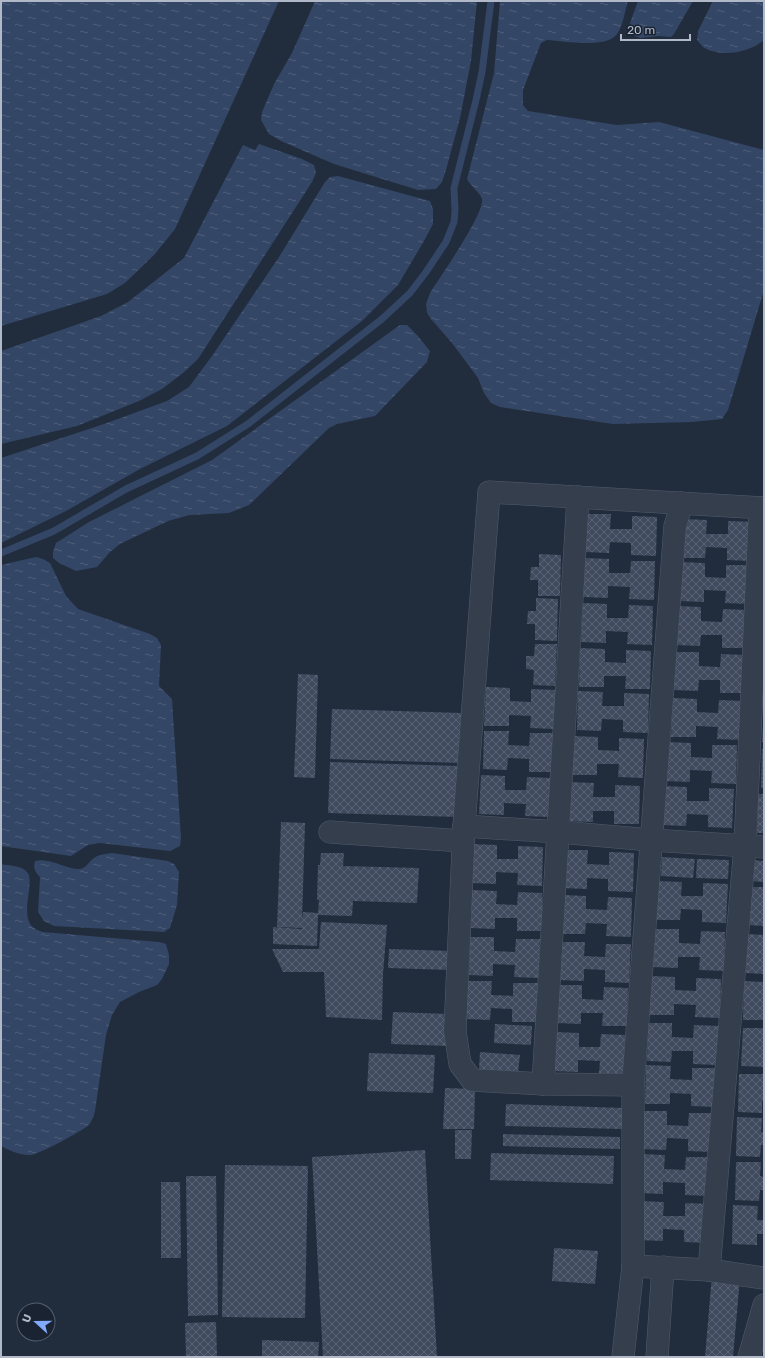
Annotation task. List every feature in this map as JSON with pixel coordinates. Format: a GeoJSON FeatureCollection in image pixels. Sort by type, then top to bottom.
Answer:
{"type":"FeatureCollection","features":[{"type":"Feature","properties":{"kind":"street"},"geometry":{"type":"LineString","coordinates":[[633,1085],[543,1084],[472,1080],[460,1064],[455,1031],[463,834],[489,492],[762,508],[754,846],[709,1270]]}},
{"type":"Feature","properties":{"kind":"street"},"geometry":{"type":"LineString","coordinates":[[543,1084],[578,497]]}},
{"type":"Feature","properties":{"kind":"street"},"geometry":{"type":"LineString","coordinates":[[623,1357],[633,1266],[633,1085],[675,526],[682,503]]}},
{"type":"Feature","properties":{"kind":"street"},"geometry":{"type":"LineString","coordinates":[[330,832],[463,834],[559,832],[651,840],[754,846]]}},
{"type":"Feature","properties":{"kind":"street"},"geometry":{"type":"LineString","coordinates":[[633,1266],[709,1270],[764,1278]]}},
{"type":"Feature","properties":{"kind":"street"},"geometry":{"type":"LineString","coordinates":[[657,1357],[663,1268]]}},
{"type":"Feature","properties":{"kind":"street"},"geometry":{"type":"LineString","coordinates":[[749,1357],[764,1304]]}},
{"type":"Feature","properties":{"kind":"water"},"geometry":{"type":"Polygon","coordinates":[[[1,1],[279,1],[175,229],[154,255],[125,283],[107,294],[1,326],[1,1]]]}},
{"type":"Feature","properties":{"kind":"water"},"geometry":{"type":"Polygon","coordinates":[[[315,1],[477,1],[471,61],[460,118],[442,182],[436,189],[418,190],[334,164],[281,141],[269,134],[261,120],[262,112],[274,84],[292,53],[315,1]]]}},
{"type":"Feature","properties":{"kind":"water"},"geometry":{"type":"Polygon","coordinates":[[[500,1],[628,1],[621,27],[612,39],[594,43],[547,40],[541,43],[523,90],[523,105],[528,111],[617,125],[659,122],[764,150],[764,290],[728,410],[722,419],[692,422],[613,424],[500,407],[491,403],[484,393],[478,378],[427,313],[426,304],[430,293],[470,231],[481,206],[481,197],[467,179],[494,73],[500,1]]]}},
{"type":"Feature","properties":{"kind":"water"},"geometry":{"type":"Polygon","coordinates":[[[638,1],[693,1],[671,37],[659,36],[640,38],[631,32],[630,23],[638,1]]]}},
{"type":"Feature","properties":{"kind":"water"},"geometry":{"type":"Polygon","coordinates":[[[713,1],[764,1],[764,40],[743,51],[726,53],[703,47],[697,40],[698,31],[713,1]]]}},
{"type":"Feature","properties":{"kind":"water"},"geometry":{"type":"Polygon","coordinates":[[[259,144],[302,159],[314,165],[316,173],[312,182],[198,359],[162,389],[139,401],[77,426],[1,444],[1,351],[101,316],[128,302],[184,258],[243,145],[255,150],[259,144]]]}},
{"type":"Feature","properties":{"kind":"water"},"geometry":{"type":"Polygon","coordinates":[[[338,176],[430,201],[433,209],[433,224],[398,285],[362,321],[227,426],[140,469],[66,511],[1,543],[1,458],[104,424],[167,401],[189,387],[212,356],[279,257],[325,182],[330,177],[338,176]]]}},
{"type":"Feature","properties":{"kind":"water"},"geometry":{"type":"Polygon","coordinates":[[[400,325],[407,325],[430,351],[427,362],[375,416],[337,424],[329,428],[249,505],[229,513],[190,515],[168,521],[120,544],[110,552],[97,567],[76,571],[59,563],[53,558],[56,543],[89,522],[212,460],[400,325]]]}},
{"type":"Feature","properties":{"kind":"water"},"geometry":{"type":"Polygon","coordinates":[[[36,557],[50,563],[66,596],[78,609],[150,634],[157,638],[161,645],[159,686],[172,699],[181,838],[180,846],[170,851],[100,843],[88,845],[71,856],[1,846],[1,565],[36,557]]]}},
{"type":"Feature","properties":{"kind":"water"},"geometry":{"type":"Polygon","coordinates":[[[112,853],[168,861],[174,864],[179,872],[177,905],[170,928],[164,932],[54,926],[44,921],[38,912],[40,877],[35,870],[35,861],[41,860],[81,869],[96,857],[103,854],[112,853]]]}},
{"type":"Feature","properties":{"kind":"water"},"geometry":{"type":"Polygon","coordinates":[[[1,864],[19,867],[27,872],[30,883],[27,915],[29,923],[34,928],[43,932],[159,942],[166,944],[169,955],[169,964],[162,979],[157,985],[120,1002],[112,1015],[106,1035],[95,1111],[89,1125],[61,1142],[31,1155],[19,1154],[1,1146],[1,864]]]}},
{"type":"Feature","properties":{"kind":"building"},"geometry":{"type":"Polygon","coordinates":[[[586,514],[611,514],[610,529],[632,529],[632,516],[657,517],[656,556],[631,555],[631,543],[610,542],[609,553],[585,552],[586,514]]]}},
{"type":"Feature","properties":{"kind":"building"},"geometry":{"type":"Polygon","coordinates":[[[682,519],[707,520],[706,534],[728,534],[728,521],[753,522],[751,561],[727,560],[727,548],[706,547],[705,558],[681,558],[682,519]]]}},
{"type":"Feature","properties":{"kind":"building"},"geometry":{"type":"Polygon","coordinates":[[[539,554],[561,555],[560,596],[538,596],[538,580],[530,580],[531,567],[539,567],[539,554]]]}},
{"type":"Feature","properties":{"kind":"building"},"geometry":{"type":"Polygon","coordinates":[[[585,558],[609,559],[609,573],[630,573],[631,561],[655,561],[654,600],[629,599],[630,587],[608,586],[608,598],[583,597],[585,558]]]}},
{"type":"Feature","properties":{"kind":"building"},"geometry":{"type":"Polygon","coordinates":[[[680,562],[705,563],[705,577],[726,578],[726,565],[751,565],[750,604],[725,603],[726,591],[704,590],[704,602],[679,601],[680,562]]]}},
{"type":"Feature","properties":{"kind":"building"},"geometry":{"type":"Polygon","coordinates":[[[536,598],[558,599],[557,641],[535,640],[535,624],[527,624],[528,611],[536,611],[536,598]]]}},
{"type":"Feature","properties":{"kind":"building"},"geometry":{"type":"Polygon","coordinates":[[[583,603],[607,604],[607,618],[628,618],[629,605],[653,606],[652,645],[627,644],[628,632],[606,631],[606,643],[581,642],[583,603]]]}},
{"type":"Feature","properties":{"kind":"building"},"geometry":{"type":"Polygon","coordinates":[[[677,606],[701,607],[701,621],[722,622],[723,609],[748,610],[746,648],[722,648],[722,635],[701,635],[700,646],[675,645],[677,606]]]}},
{"type":"Feature","properties":{"kind":"building"},"geometry":{"type":"Polygon","coordinates":[[[535,644],[557,644],[555,686],[533,685],[534,670],[526,669],[526,656],[534,656],[535,644]]]}},
{"type":"Feature","properties":{"kind":"building"},"geometry":{"type":"Polygon","coordinates":[[[580,648],[605,649],[605,662],[626,663],[626,650],[651,651],[650,689],[625,689],[626,676],[604,676],[604,687],[579,687],[580,648]]]}},
{"type":"Feature","properties":{"kind":"building"},"geometry":{"type":"Polygon","coordinates":[[[675,652],[699,652],[699,666],[720,667],[721,654],[746,655],[744,693],[720,693],[720,680],[699,680],[698,691],[673,690],[675,652]]]}},
{"type":"Feature","properties":{"kind":"building"},"geometry":{"type":"Polygon","coordinates":[[[298,674],[318,675],[315,778],[294,777],[298,674]]]}},
{"type":"Feature","properties":{"kind":"building"},"geometry":{"type":"Polygon","coordinates":[[[486,687],[510,688],[510,701],[531,702],[531,689],[556,690],[555,729],[530,728],[531,716],[509,715],[509,726],[484,726],[486,687]]]}},
{"type":"Feature","properties":{"kind":"building"},"geometry":{"type":"Polygon","coordinates":[[[578,691],[603,692],[602,706],[624,706],[624,693],[649,694],[648,733],[623,732],[623,720],[602,719],[601,731],[577,730],[578,691]]]}},
{"type":"Feature","properties":{"kind":"building"},"geometry":{"type":"Polygon","coordinates":[[[673,698],[697,699],[697,712],[718,713],[719,700],[743,701],[742,740],[717,739],[718,727],[696,726],[696,737],[671,737],[673,698]]]}},
{"type":"Feature","properties":{"kind":"building"},"geometry":{"type":"Polygon","coordinates":[[[332,709],[462,713],[461,763],[330,759],[332,709]]]}},
{"type":"Feature","properties":{"kind":"building"},"geometry":{"type":"Polygon","coordinates":[[[763,725],[764,742],[762,742],[763,725]]]}},
{"type":"Feature","properties":{"kind":"building"},"geometry":{"type":"Polygon","coordinates":[[[484,731],[509,731],[508,745],[529,746],[530,733],[555,733],[553,772],[529,772],[529,759],[508,758],[507,770],[483,769],[484,731]]]}},
{"type":"Feature","properties":{"kind":"building"},"geometry":{"type":"Polygon","coordinates":[[[573,736],[598,737],[598,750],[619,751],[619,738],[644,739],[643,778],[618,777],[619,764],[597,764],[597,775],[572,775],[573,736]]]}},
{"type":"Feature","properties":{"kind":"building"},"geometry":{"type":"Polygon","coordinates":[[[667,742],[691,743],[691,757],[712,758],[712,745],[737,745],[736,784],[711,783],[712,771],[690,770],[690,782],[665,781],[667,742]]]}},
{"type":"Feature","properties":{"kind":"building"},"geometry":{"type":"Polygon","coordinates":[[[762,749],[764,749],[764,788],[761,788],[762,749]]]}},
{"type":"Feature","properties":{"kind":"building"},"geometry":{"type":"Polygon","coordinates":[[[330,762],[460,766],[459,817],[328,813],[330,762]]]}},
{"type":"Feature","properties":{"kind":"building"},"geometry":{"type":"Polygon","coordinates":[[[481,775],[505,776],[505,790],[526,790],[527,777],[551,778],[550,817],[525,816],[526,804],[504,803],[504,815],[479,814],[481,775]]]}},
{"type":"Feature","properties":{"kind":"building"},"geometry":{"type":"Polygon","coordinates":[[[569,782],[594,783],[593,797],[615,797],[615,785],[640,786],[639,824],[614,824],[614,811],[593,811],[593,822],[568,821],[569,782]]]}},
{"type":"Feature","properties":{"kind":"building"},"geometry":{"type":"Polygon","coordinates":[[[663,786],[687,787],[687,801],[709,801],[709,788],[734,789],[732,828],[708,827],[708,815],[687,814],[686,826],[661,825],[663,786]]]}},
{"type":"Feature","properties":{"kind":"building"},"geometry":{"type":"Polygon","coordinates":[[[758,794],[764,794],[764,833],[757,833],[758,794]]]}},
{"type":"Feature","properties":{"kind":"building"},"geometry":{"type":"Polygon","coordinates":[[[281,822],[305,823],[302,920],[303,912],[318,913],[318,865],[320,865],[321,853],[344,853],[343,866],[419,868],[417,903],[353,901],[352,916],[318,915],[317,946],[273,944],[273,927],[302,929],[277,927],[281,822]]]}},
{"type":"Feature","properties":{"kind":"building"},"geometry":{"type":"Polygon","coordinates":[[[472,844],[497,845],[497,859],[518,859],[518,846],[543,847],[542,886],[517,885],[518,873],[496,872],[496,884],[471,883],[472,844]]]}},
{"type":"Feature","properties":{"kind":"building"},"geometry":{"type":"Polygon","coordinates":[[[563,850],[588,850],[587,864],[609,865],[609,852],[634,853],[633,892],[608,891],[608,879],[587,878],[587,889],[562,888],[563,850]]]}},
{"type":"Feature","properties":{"kind":"building"},"geometry":{"type":"Polygon","coordinates":[[[662,857],[695,859],[693,878],[661,876],[662,857]]]}},
{"type":"Feature","properties":{"kind":"building"},"geometry":{"type":"Polygon","coordinates":[[[697,859],[729,860],[728,879],[696,878],[697,859]]]}},
{"type":"Feature","properties":{"kind":"building"},"geometry":{"type":"Polygon","coordinates":[[[751,860],[764,861],[764,882],[750,881],[751,860]]]}},
{"type":"Feature","properties":{"kind":"building"},"geometry":{"type":"Polygon","coordinates":[[[657,881],[682,882],[681,896],[703,896],[703,883],[728,884],[726,923],[702,922],[702,910],[681,909],[680,920],[656,920],[657,881]]]}},
{"type":"Feature","properties":{"kind":"building"},"geometry":{"type":"Polygon","coordinates":[[[750,887],[764,887],[764,926],[748,925],[750,887]]]}},
{"type":"Feature","properties":{"kind":"building"},"geometry":{"type":"Polygon","coordinates":[[[472,890],[497,891],[496,904],[517,905],[518,892],[542,893],[542,931],[517,931],[517,918],[495,918],[495,929],[471,928],[472,890]]]}},
{"type":"Feature","properties":{"kind":"building"},"geometry":{"type":"Polygon","coordinates":[[[562,895],[586,896],[586,909],[607,910],[608,897],[632,898],[631,937],[606,936],[607,924],[586,923],[585,934],[561,934],[562,895]]]}},
{"type":"Feature","properties":{"kind":"building"},"geometry":{"type":"Polygon","coordinates":[[[321,922],[387,925],[383,974],[382,1020],[326,1017],[324,972],[283,972],[272,949],[319,949],[321,922]]]}},
{"type":"Feature","properties":{"kind":"building"},"geometry":{"type":"Polygon","coordinates":[[[655,929],[679,929],[679,943],[700,944],[701,931],[725,932],[724,971],[699,970],[700,957],[678,957],[678,968],[653,967],[655,929]]]}},
{"type":"Feature","properties":{"kind":"building"},"geometry":{"type":"Polygon","coordinates":[[[747,934],[764,935],[764,974],[746,973],[747,934]]]}},
{"type":"Feature","properties":{"kind":"building"},"geometry":{"type":"Polygon","coordinates":[[[470,937],[494,937],[494,951],[515,952],[516,939],[540,939],[539,978],[514,977],[515,965],[493,964],[493,976],[469,975],[470,937]]]}},
{"type":"Feature","properties":{"kind":"building"},"geometry":{"type":"Polygon","coordinates":[[[560,942],[585,942],[584,956],[605,957],[606,944],[631,944],[629,983],[605,982],[605,970],[584,969],[584,981],[559,980],[560,942]]]}},
{"type":"Feature","properties":{"kind":"building"},"geometry":{"type":"Polygon","coordinates":[[[389,949],[452,951],[451,970],[388,968],[389,949]]]}},
{"type":"Feature","properties":{"kind":"building"},"geometry":{"type":"Polygon","coordinates":[[[650,976],[675,977],[675,990],[696,991],[696,978],[721,979],[720,1018],[695,1017],[696,1005],[674,1004],[674,1015],[649,1015],[650,976]]]}},
{"type":"Feature","properties":{"kind":"building"},"geometry":{"type":"Polygon","coordinates":[[[467,981],[492,981],[491,995],[513,996],[513,983],[538,983],[537,1022],[512,1022],[512,1009],[491,1008],[490,1020],[466,1019],[467,981]]]}},
{"type":"Feature","properties":{"kind":"building"},"geometry":{"type":"Polygon","coordinates":[[[744,981],[764,982],[764,1020],[743,1020],[744,981]]]}},
{"type":"Feature","properties":{"kind":"building"},"geometry":{"type":"Polygon","coordinates":[[[558,985],[582,985],[582,999],[603,1000],[604,987],[628,988],[627,1026],[602,1026],[603,1013],[581,1013],[581,1024],[556,1023],[558,985]]]}},
{"type":"Feature","properties":{"kind":"building"},"geometry":{"type":"Polygon","coordinates":[[[393,1012],[449,1014],[448,1046],[391,1044],[393,1012]]]}},
{"type":"Feature","properties":{"kind":"building"},"geometry":{"type":"Polygon","coordinates":[[[648,1023],[672,1023],[672,1037],[693,1038],[694,1025],[719,1026],[717,1065],[693,1064],[693,1051],[672,1051],[671,1062],[647,1061],[648,1023]]]}},
{"type":"Feature","properties":{"kind":"building"},"geometry":{"type":"Polygon","coordinates":[[[495,1024],[532,1026],[531,1045],[494,1043],[495,1024]]]}},
{"type":"Feature","properties":{"kind":"building"},"geometry":{"type":"Polygon","coordinates":[[[743,1028],[764,1028],[764,1067],[741,1066],[743,1028]]]}},
{"type":"Feature","properties":{"kind":"building"},"geometry":{"type":"Polygon","coordinates":[[[554,1032],[579,1033],[579,1047],[600,1047],[601,1034],[625,1035],[624,1074],[599,1073],[600,1061],[578,1060],[578,1072],[553,1071],[554,1032]]]}},
{"type":"Feature","properties":{"kind":"building"},"geometry":{"type":"Polygon","coordinates":[[[480,1052],[520,1055],[518,1073],[479,1069],[480,1052]]]}},
{"type":"Feature","properties":{"kind":"building"},"geometry":{"type":"Polygon","coordinates":[[[369,1053],[435,1055],[433,1093],[367,1091],[369,1053]]]}},
{"type":"Feature","properties":{"kind":"building"},"geometry":{"type":"Polygon","coordinates":[[[646,1065],[671,1066],[670,1079],[692,1080],[692,1068],[717,1068],[716,1107],[691,1106],[691,1094],[670,1093],[670,1104],[645,1104],[646,1065]]]}},
{"type":"Feature","properties":{"kind":"building"},"geometry":{"type":"Polygon","coordinates":[[[739,1074],[764,1074],[764,1101],[762,1101],[762,1113],[738,1112],[739,1074]]]}},
{"type":"Feature","properties":{"kind":"building"},"geometry":{"type":"Polygon","coordinates":[[[445,1088],[475,1089],[474,1129],[443,1129],[445,1088]]]}},
{"type":"Feature","properties":{"kind":"building"},"geometry":{"type":"Polygon","coordinates":[[[506,1104],[623,1108],[622,1129],[505,1126],[506,1104]]]}},
{"type":"Feature","properties":{"kind":"building"},"geometry":{"type":"Polygon","coordinates":[[[643,1111],[667,1111],[667,1125],[688,1126],[689,1113],[714,1113],[712,1152],[688,1151],[688,1139],[667,1138],[666,1150],[641,1149],[643,1111]]]}},
{"type":"Feature","properties":{"kind":"building"},"geometry":{"type":"Polygon","coordinates":[[[737,1117],[762,1118],[761,1132],[764,1132],[764,1145],[761,1145],[760,1157],[736,1156],[737,1117]]]}},
{"type":"Feature","properties":{"kind":"building"},"geometry":{"type":"Polygon","coordinates":[[[455,1130],[472,1130],[471,1159],[455,1159],[455,1130]]]}},
{"type":"Feature","properties":{"kind":"building"},"geometry":{"type":"Polygon","coordinates":[[[503,1134],[620,1137],[620,1149],[503,1146],[503,1134]]]}},
{"type":"Feature","properties":{"kind":"building"},"geometry":{"type":"Polygon","coordinates":[[[425,1150],[437,1357],[323,1357],[312,1157],[425,1150]]]}},
{"type":"Feature","properties":{"kind":"building"},"geometry":{"type":"Polygon","coordinates":[[[491,1153],[614,1156],[613,1184],[490,1180],[491,1153]]]}},
{"type":"Feature","properties":{"kind":"building"},"geometry":{"type":"Polygon","coordinates":[[[640,1154],[665,1155],[664,1169],[685,1170],[686,1157],[710,1157],[709,1196],[685,1195],[685,1183],[663,1182],[663,1194],[639,1193],[640,1154]]]}},
{"type":"Feature","properties":{"kind":"building"},"geometry":{"type":"Polygon","coordinates":[[[736,1162],[761,1162],[760,1176],[764,1177],[764,1190],[760,1190],[759,1201],[735,1200],[736,1162]]]}},
{"type":"Feature","properties":{"kind":"building"},"geometry":{"type":"Polygon","coordinates":[[[225,1165],[308,1166],[305,1318],[222,1317],[225,1165]]]}},
{"type":"Feature","properties":{"kind":"building"},"geometry":{"type":"Polygon","coordinates":[[[186,1176],[216,1176],[218,1315],[188,1316],[186,1176]]]}},
{"type":"Feature","properties":{"kind":"building"},"geometry":{"type":"Polygon","coordinates":[[[161,1182],[180,1182],[181,1258],[161,1258],[161,1182]]]}},
{"type":"Feature","properties":{"kind":"building"},"geometry":{"type":"Polygon","coordinates":[[[639,1201],[664,1202],[663,1216],[685,1216],[685,1203],[710,1204],[709,1243],[684,1242],[684,1230],[663,1229],[663,1241],[638,1240],[639,1201]]]}},
{"type":"Feature","properties":{"kind":"building"},"geometry":{"type":"Polygon","coordinates":[[[733,1205],[758,1206],[757,1220],[764,1220],[764,1234],[757,1234],[757,1245],[732,1244],[733,1205]]]}},
{"type":"Feature","properties":{"kind":"building"},"geometry":{"type":"Polygon","coordinates":[[[554,1248],[598,1251],[595,1284],[552,1281],[554,1248]]]}},
{"type":"Feature","properties":{"kind":"building"},"geometry":{"type":"Polygon","coordinates":[[[712,1275],[740,1278],[733,1357],[705,1357],[712,1275]]]}},
{"type":"Feature","properties":{"kind":"building"},"geometry":{"type":"Polygon","coordinates":[[[216,1322],[217,1357],[186,1357],[185,1323],[216,1322]]]}},
{"type":"Feature","properties":{"kind":"building"},"geometry":{"type":"Polygon","coordinates":[[[262,1340],[319,1342],[318,1357],[262,1357],[262,1340]]]}},
{"type":"Feature","properties":{"kind":"waterway"},"geometry":{"type":"LineString","coordinates":[[1,553],[54,531],[126,489],[197,456],[248,424],[382,319],[410,293],[446,242],[454,222],[454,188],[482,72],[491,1]]}}]}
